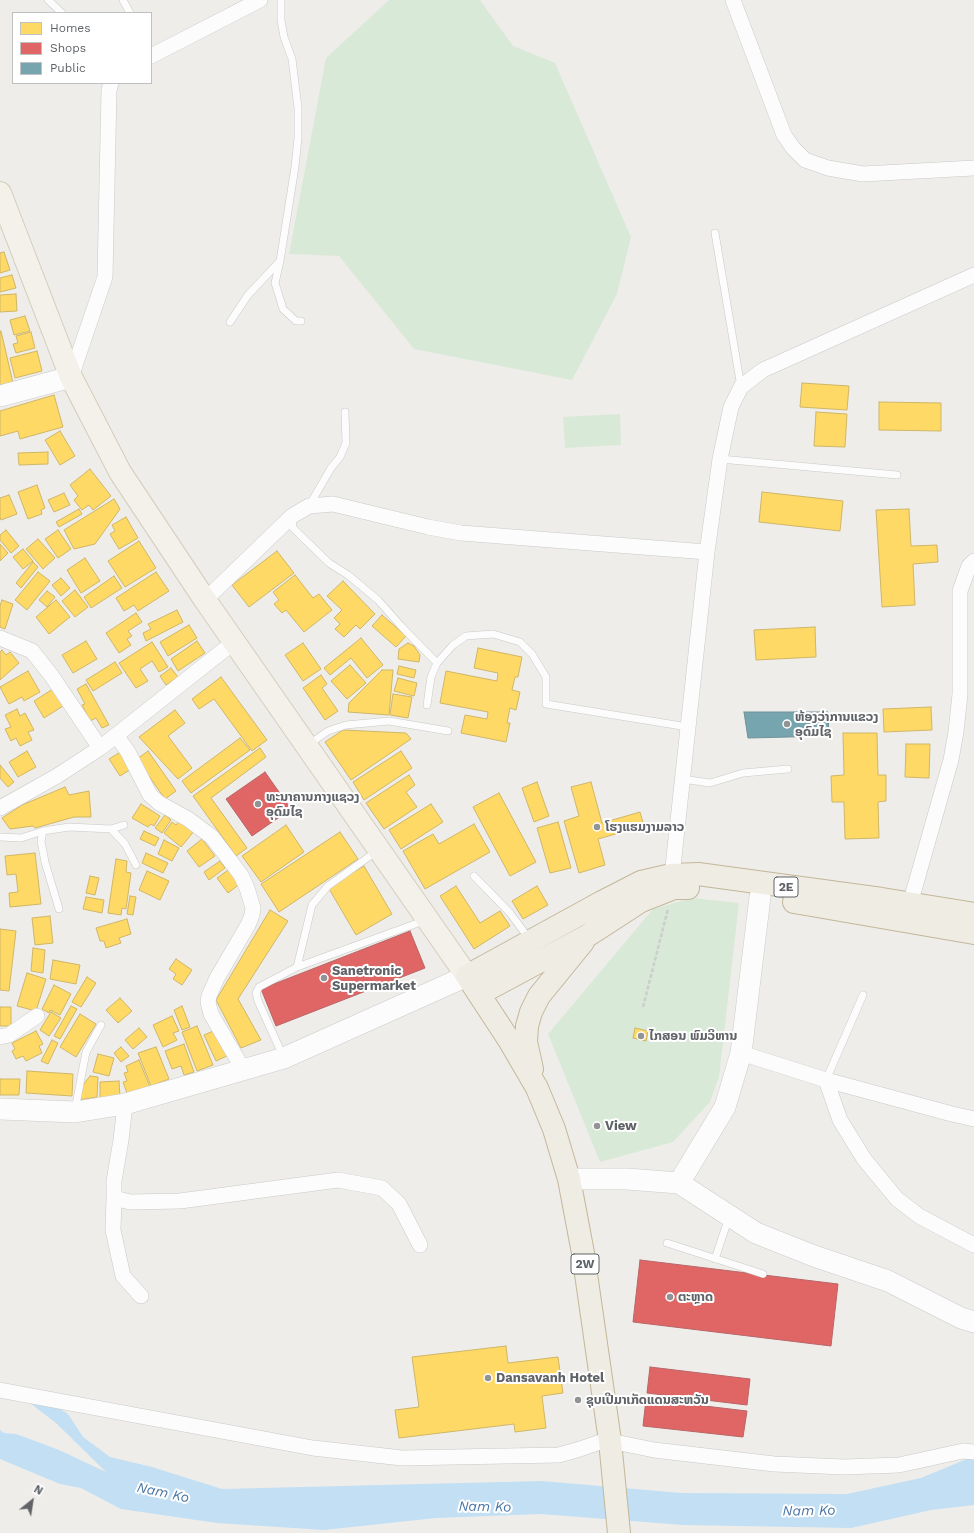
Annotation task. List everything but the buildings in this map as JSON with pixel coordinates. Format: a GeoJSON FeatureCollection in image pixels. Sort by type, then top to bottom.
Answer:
{"type":"FeatureCollection","features":[{"type":"Feature","properties":{"kind":"highway","name":"2E"},"geometry":{"type":"LineString","coordinates":[[479,994],[587,936],[641,901],[672,884],[698,874],[881,908],[974,933]]}},
{"type":"Feature","properties":{"kind":"highway","name":"2E"},"geometry":{"type":"LineString","coordinates":[[467,976],[641,882],[672,884],[760,897],[881,908],[910,904],[974,914]]}},
{"type":"Feature","properties":{"kind":"highway"},"geometry":{"type":"LineString","coordinates":[[537,1088],[526,1042],[527,1026],[531,1012],[539,996],[587,936]]}},
{"type":"Feature","properties":{"kind":"highway","name":"2W"},"geometry":{"type":"LineString","coordinates":[[467,976],[509,1040],[537,1088],[554,1129],[569,1179],[583,1253],[610,1442],[619,1533]]}},
{"type":"Feature","properties":{"kind":"main road"},"geometry":{"type":"LineString","coordinates":[[0,193],[71,377],[120,472],[205,600],[467,976]]}},
{"type":"Feature","properties":{"kind":"street"},"geometry":{"type":"LineString","coordinates":[[152,55],[260,0]]}},
{"type":"Feature","properties":{"kind":"street"},"geometry":{"type":"LineString","coordinates":[[733,0],[784,135],[793,148],[805,160],[828,168],[862,174],[974,168]]}},
{"type":"Feature","properties":{"kind":"street"},"geometry":{"type":"LineString","coordinates":[[0,396],[71,377],[105,277],[109,90],[111,84]]}},
{"type":"Feature","properties":{"kind":"street"},"geometry":{"type":"LineString","coordinates":[[672,884],[682,779],[708,552],[720,459],[731,407],[741,387],[763,370],[974,275]]}},
{"type":"Feature","properties":{"kind":"street"},"geometry":{"type":"LineString","coordinates":[[205,600],[292,516],[309,506],[333,504],[428,527],[461,533],[708,552]]}},
{"type":"Feature","properties":{"kind":"street"},"geometry":{"type":"LineString","coordinates":[[910,904],[951,760],[960,694],[960,591],[969,566],[974,561]]}},
{"type":"Feature","properties":{"kind":"street"},"geometry":{"type":"LineString","coordinates":[[0,638],[32,651],[51,675],[100,748]]}},
{"type":"Feature","properties":{"kind":"street"},"geometry":{"type":"LineString","coordinates":[[0,808],[57,776],[100,748],[234,642]]}},
{"type":"Feature","properties":{"kind":"street"},"geometry":{"type":"LineString","coordinates":[[116,735],[128,752],[150,795],[159,803],[188,819],[212,837],[241,875],[246,888],[253,908],[252,915],[248,926],[217,978],[208,1002],[211,1014],[243,1069]]}},
{"type":"Feature","properties":{"kind":"street"},"geometry":{"type":"LineString","coordinates":[[679,1183],[725,1107],[741,1053],[760,897]]}},
{"type":"Feature","properties":{"kind":"street"},"geometry":{"type":"LineString","coordinates":[[0,1109],[75,1112],[125,1104],[284,1058],[467,976]]}},
{"type":"Feature","properties":{"kind":"street"},"geometry":{"type":"LineString","coordinates":[[0,1037],[9,1036],[37,1016]]}},
{"type":"Feature","properties":{"kind":"street"},"geometry":{"type":"LineString","coordinates":[[741,1053],[826,1080],[974,1119]]}},
{"type":"Feature","properties":{"kind":"street"},"geometry":{"type":"LineString","coordinates":[[826,1080],[840,1120],[864,1159],[897,1199],[919,1216],[974,1245]]}},
{"type":"Feature","properties":{"kind":"street"},"geometry":{"type":"LineString","coordinates":[[125,1104],[114,1181],[113,1230],[123,1276],[141,1296]]}},
{"type":"Feature","properties":{"kind":"street"},"geometry":{"type":"LineString","coordinates":[[569,1179],[627,1179],[679,1183],[756,1233],[814,1256],[888,1281],[961,1318],[974,1322]]}},
{"type":"Feature","properties":{"kind":"street"},"geometry":{"type":"LineString","coordinates":[[114,1198],[130,1202],[180,1201],[338,1180],[382,1188],[399,1204],[420,1245]]}},
{"type":"Feature","properties":{"kind":"street"},"geometry":{"type":"LineString","coordinates":[[0,1390],[313,1448],[402,1458],[559,1455],[610,1442],[654,1450],[774,1464],[844,1467],[899,1464],[963,1451],[974,1452]]}},
{"type":"Feature","properties":{"kind":"lane"},"geometry":{"type":"LineString","coordinates":[[48,0],[61,12]]}},
{"type":"Feature","properties":{"kind":"lane"},"geometry":{"type":"LineString","coordinates":[[123,0],[129,12]]}},
{"type":"Feature","properties":{"kind":"lane"},"geometry":{"type":"LineString","coordinates":[[281,0],[281,20],[284,37],[292,59],[298,108],[298,138],[295,167],[275,283],[283,309],[296,321],[301,321]]}},
{"type":"Feature","properties":{"kind":"lane"},"geometry":{"type":"LineString","coordinates":[[715,233],[741,387]]}},
{"type":"Feature","properties":{"kind":"lane"},"geometry":{"type":"LineString","coordinates":[[230,322],[248,295],[280,261]]}},
{"type":"Feature","properties":{"kind":"lane"},"geometry":{"type":"LineString","coordinates":[[309,506],[331,468],[340,457],[346,444],[345,412]]}},
{"type":"Feature","properties":{"kind":"lane"},"geometry":{"type":"LineString","coordinates":[[720,459],[897,474]]}},
{"type":"Feature","properties":{"kind":"lane"},"geometry":{"type":"LineString","coordinates":[[292,516],[293,528],[329,563],[348,575],[378,600],[437,663]]}},
{"type":"Feature","properties":{"kind":"lane"},"geometry":{"type":"LineString","coordinates":[[427,704],[431,677],[437,663],[453,645],[466,636],[493,634],[520,642],[532,654],[546,677],[546,704],[688,727]]}},
{"type":"Feature","properties":{"kind":"lane"},"geometry":{"type":"LineString","coordinates":[[307,746],[328,731],[346,725],[389,721],[448,731]]}},
{"type":"Feature","properties":{"kind":"lane"},"geometry":{"type":"LineString","coordinates":[[682,779],[710,783],[743,773],[788,769]]}},
{"type":"Feature","properties":{"kind":"lane"},"geometry":{"type":"LineString","coordinates":[[0,838],[21,838],[43,830],[69,827],[111,829],[124,825]]}},
{"type":"Feature","properties":{"kind":"lane"},"geometry":{"type":"LineString","coordinates":[[111,829],[125,844],[136,865]]}},
{"type":"Feature","properties":{"kind":"lane"},"geometry":{"type":"LineString","coordinates":[[43,830],[41,841],[45,862],[59,909]]}},
{"type":"Feature","properties":{"kind":"lane"},"geometry":{"type":"LineString","coordinates":[[297,967],[312,905],[328,886],[379,850]]}},
{"type":"Feature","properties":{"kind":"lane"},"geometry":{"type":"LineString","coordinates":[[474,876],[510,913],[531,941]]}},
{"type":"Feature","properties":{"kind":"lane"},"geometry":{"type":"LineString","coordinates":[[284,1058],[258,1001],[256,994],[259,986],[297,967],[428,920]]}},
{"type":"Feature","properties":{"kind":"lane"},"geometry":{"type":"LineString","coordinates":[[826,1080],[863,995]]}},
{"type":"Feature","properties":{"kind":"lane"},"geometry":{"type":"LineString","coordinates":[[75,1112],[86,1052],[101,1025]]}},
{"type":"Feature","properties":{"kind":"lane"},"geometry":{"type":"LineString","coordinates":[[715,1259],[730,1216]]}},
{"type":"Feature","properties":{"kind":"lane"},"geometry":{"type":"LineString","coordinates":[[667,1243],[763,1274]]}},
{"type":"Feature","properties":{"kind":"path"},"geometry":{"type":"LineString","coordinates":[[643,1007],[672,884]]}},
{"type":"Feature","properties":{"kind":"green space"},"geometry":{"type":"Polygon","coordinates":[[[389,0],[480,0],[513,46],[555,63],[631,237],[617,294],[572,380],[414,349],[339,256],[289,254],[326,58],[389,0]]]}},
{"type":"Feature","properties":{"kind":"green space"},"geometry":{"type":"Polygon","coordinates":[[[620,414],[621,445],[565,448],[563,417],[620,414]]]}},
{"type":"Feature","properties":{"kind":"green space"},"geometry":{"type":"Polygon","coordinates":[[[692,898],[739,903],[719,1077],[710,1102],[673,1142],[600,1162],[548,1034],[653,909],[692,898]]]}},
{"type":"Feature","properties":{"kind":"water","name":"Nam Ko"},"geometry":{"type":"Polygon","coordinates":[[[0,1387],[32,1390],[68,1414],[83,1437],[110,1457],[152,1467],[222,1489],[542,1481],[681,1493],[847,1494],[921,1478],[974,1456],[974,1505],[931,1510],[851,1528],[683,1525],[541,1514],[436,1518],[324,1530],[217,1523],[121,1509],[81,1488],[60,1484],[0,1459],[0,1430],[4,1433],[16,1434],[59,1450],[106,1472],[56,1423],[30,1403],[5,1397],[0,1398],[0,1387]]]}},
{"type":"Feature","properties":{"kind":"place","name":"ຫ້ອງວ່າການແຂວງ ອຸດົມໄຊ"},"geometry":{"type":"Point","coordinates":[787,724]}},
{"type":"Feature","properties":{"kind":"place","name":"ທະນາຄານກາງແຊວງ ອຸດົມໄຊ"},"geometry":{"type":"Point","coordinates":[258,804]}},
{"type":"Feature","properties":{"kind":"place","name":"ໂຮງແຮມງາມລາວ"},"geometry":{"type":"Point","coordinates":[597,827]}},
{"type":"Feature","properties":{"kind":"place","name":"Sanetronic Supermarket"},"geometry":{"type":"Point","coordinates":[324,978]}},
{"type":"Feature","properties":{"kind":"place","name":"ໄກສອນ ພົມວິຫານ"},"geometry":{"type":"Point","coordinates":[641,1036]}},
{"type":"Feature","properties":{"kind":"place","name":"View"},"geometry":{"type":"Point","coordinates":[597,1126]}},
{"type":"Feature","properties":{"kind":"place","name":"ຕະຫຼາດ"},"geometry":{"type":"Point","coordinates":[670,1297]}},
{"type":"Feature","properties":{"kind":"place","name":"Dansavanh Hotel"},"geometry":{"type":"Point","coordinates":[488,1378]}},
{"type":"Feature","properties":{"kind":"place","name":"ຊຸບເປີມາເກັດແດນສະຫວັນ"},"geometry":{"type":"Point","coordinates":[578,1400]}}]}
